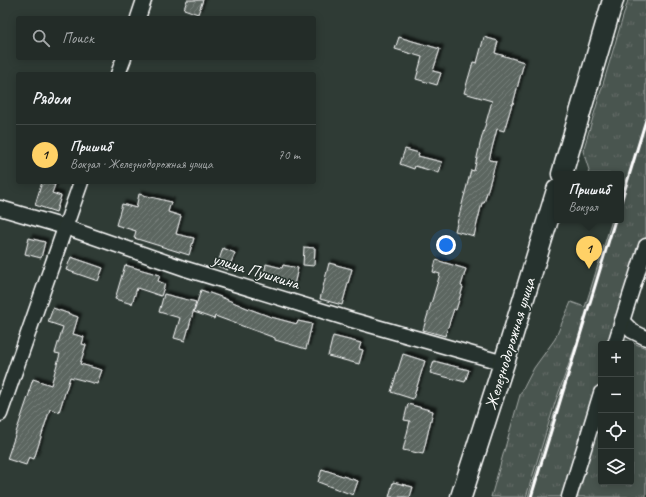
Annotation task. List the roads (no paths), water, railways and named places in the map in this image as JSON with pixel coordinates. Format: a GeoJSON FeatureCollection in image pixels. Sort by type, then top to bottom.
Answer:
{"type":"FeatureCollection","features":[{"type":"Feature","properties":{"kind":"main road"},"geometry":{"type":"LineString","coordinates":[[563,171],[614,0]]}},
{"type":"Feature","properties":{"kind":"main road","name":"Железнодорожная улица"},"geometry":{"type":"LineString","coordinates":[[461,497],[554,200]]}},
{"type":"Feature","properties":{"kind":"street"},"geometry":{"type":"LineString","coordinates":[[139,16],[144,0]]}},
{"type":"Feature","properties":{"kind":"street"},"geometry":{"type":"LineString","coordinates":[[119,72],[123,60]]}},
{"type":"Feature","properties":{"kind":"street"},"geometry":{"type":"LineString","coordinates":[[0,414],[80,184]]}},
{"type":"Feature","properties":{"kind":"street","name":"улица Пушкина"},"geometry":{"type":"LineString","coordinates":[[0,208],[65,227],[186,269],[352,320],[504,363]]}},
{"type":"Feature","properties":{"kind":"street"},"geometry":{"type":"LineString","coordinates":[[617,341],[646,246]]}},
{"type":"Feature","properties":{"kind":"street"},"geometry":{"type":"LineString","coordinates":[[622,321],[632,331],[646,338]]}},
{"type":"Feature","properties":{"kind":"street"},"geometry":{"type":"LineString","coordinates":[[569,497],[598,403]]}},
{"type":"Feature","properties":{"kind":"railway"},"geometry":{"type":"LineString","coordinates":[[624,192],[646,120]]}},
{"type":"Feature","properties":{"kind":"railway"},"geometry":{"type":"LineString","coordinates":[[531,497],[614,223]]}},
{"type":"Feature","properties":{"kind":"place","name":"Пришиб"},"geometry":{"type":"Point","coordinates":[589,269]}}]}
